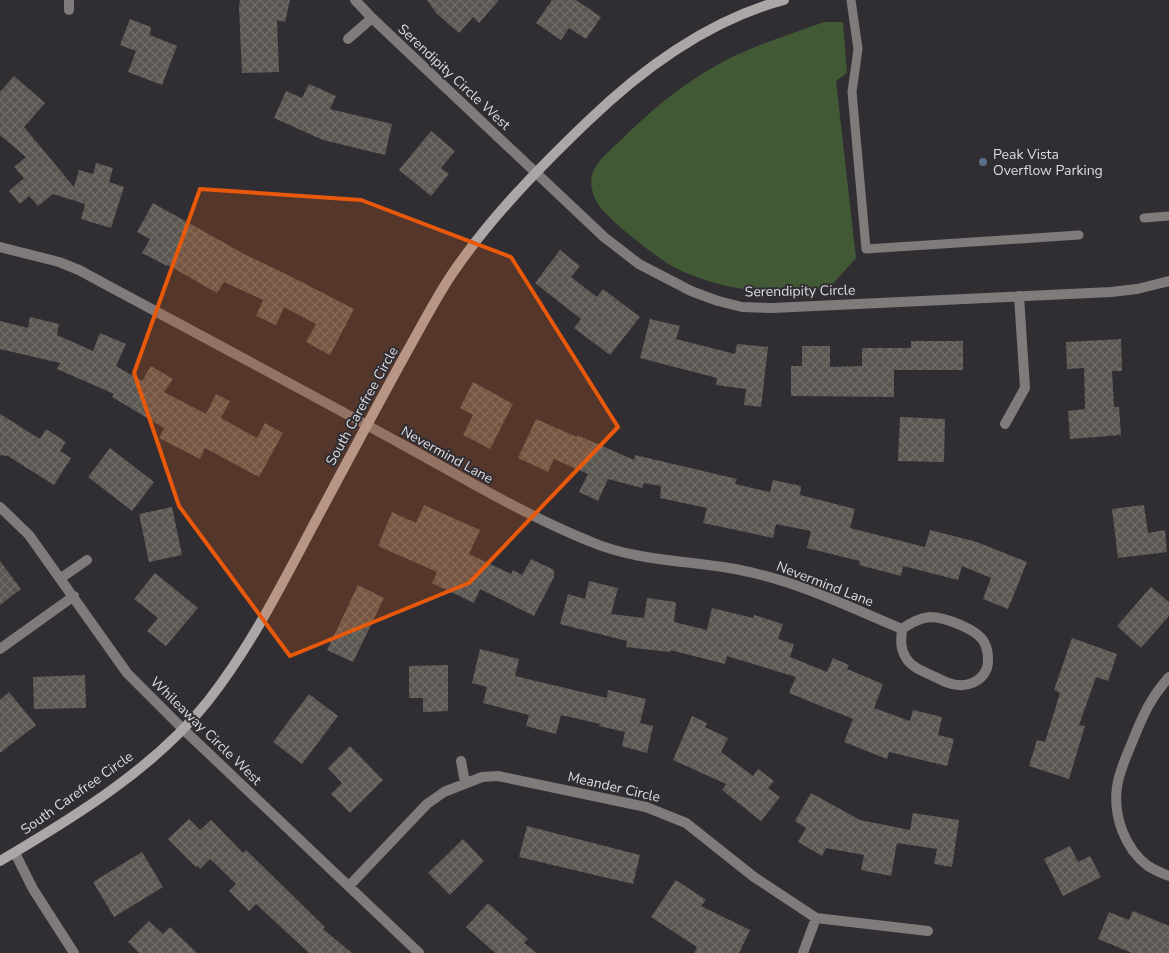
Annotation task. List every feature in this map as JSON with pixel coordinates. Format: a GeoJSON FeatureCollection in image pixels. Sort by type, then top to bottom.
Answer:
{"type":"FeatureCollection","features":[{"type":"Feature","properties":{"kind":"main road","name":"South Carefree Circle"},"geometry":{"type":"LineString","coordinates":[[0,861],[83,809],[127,777],[183,730],[208,700],[250,641],[279,591],[366,426],[452,274],[476,242],[535,172],[637,77],[674,50],[716,27],[784,0]]}},
{"type":"Feature","properties":{"kind":"street","name":"Serendipity Circle West"},"geometry":{"type":"LineString","coordinates":[[355,0],[535,172]]}},
{"type":"Feature","properties":{"kind":"street"},"geometry":{"type":"LineString","coordinates":[[348,39],[372,18]]}},
{"type":"Feature","properties":{"kind":"street","name":"Serendipity Circle"},"geometry":{"type":"LineString","coordinates":[[535,172],[604,238],[639,264],[690,291],[742,307],[772,308],[1111,292],[1137,289],[1169,281]]}},
{"type":"Feature","properties":{"kind":"street","name":"Nevermind Lane"},"geometry":{"type":"LineString","coordinates":[[0,247],[59,262],[79,270],[484,492],[589,542],[639,557],[711,565],[764,576],[807,589],[902,629]]}},
{"type":"Feature","properties":{"kind":"street"},"geometry":{"type":"LineString","coordinates":[[1005,424],[1024,388],[1019,296]]}},
{"type":"Feature","properties":{"kind":"street","name":"Whileaway Circle West"},"geometry":{"type":"LineString","coordinates":[[0,507],[29,535],[127,673],[183,730],[419,953]]}},
{"type":"Feature","properties":{"kind":"street"},"geometry":{"type":"LineString","coordinates":[[61,578],[87,560]]}},
{"type":"Feature","properties":{"kind":"street"},"geometry":{"type":"LineString","coordinates":[[0,649],[74,596]]}},
{"type":"Feature","properties":{"kind":"street"},"geometry":{"type":"LineString","coordinates":[[929,617],[944,618],[972,631],[984,641],[988,655],[987,668],[979,680],[966,685],[953,684],[920,670],[907,659],[900,644],[902,629],[913,621],[929,617]]}},
{"type":"Feature","properties":{"kind":"street"},"geometry":{"type":"LineString","coordinates":[[1169,677],[1156,691],[1144,713],[1123,764],[1117,787],[1116,802],[1125,838],[1136,855],[1149,867],[1169,876]]}},
{"type":"Feature","properties":{"kind":"street"},"geometry":{"type":"LineString","coordinates":[[461,761],[465,782]]}},
{"type":"Feature","properties":{"kind":"street","name":"Meander Circle"},"geometry":{"type":"LineString","coordinates":[[349,886],[428,804],[444,792],[465,782],[482,777],[498,776],[646,806],[663,812],[686,823],[754,877],[816,918],[928,931]]}},
{"type":"Feature","properties":{"kind":"street"},"geometry":{"type":"LineString","coordinates":[[15,853],[33,889],[74,953]]}},
{"type":"Feature","properties":{"kind":"street"},"geometry":{"type":"LineString","coordinates":[[803,953],[816,918]]}},
{"type":"Feature","properties":{"kind":"lane"},"geometry":{"type":"LineString","coordinates":[[851,0],[858,49],[852,92],[866,249],[1079,235]]}},
{"type":"Feature","properties":{"kind":"lane"},"geometry":{"type":"LineString","coordinates":[[1144,218],[1169,216]]}},
{"type":"Feature","properties":{"kind":"highlighted area"},"geometry":{"type":"Polygon","coordinates":[[[200,189],[361,200],[511,257],[618,427],[469,583],[290,656],[179,506],[134,373],[200,189]]]}},
{"type":"Feature","properties":{"kind":"green space"},"geometry":{"type":"Polygon","coordinates":[[[824,22],[843,22],[847,73],[836,81],[856,258],[829,288],[754,290],[731,287],[699,278],[663,260],[631,236],[603,211],[593,192],[591,180],[593,172],[606,154],[654,109],[688,83],[725,61],[753,48],[824,22]]]}},
{"type":"Feature","properties":{"kind":"building"},"geometry":{"type":"Polygon","coordinates":[[[240,0],[290,0],[285,22],[277,20],[279,72],[242,73],[240,0]]]}},
{"type":"Feature","properties":{"kind":"building"},"geometry":{"type":"Polygon","coordinates":[[[427,0],[499,0],[479,23],[473,17],[459,33],[437,14],[427,0]]]}},
{"type":"Feature","properties":{"kind":"building"},"geometry":{"type":"Polygon","coordinates":[[[552,0],[576,0],[601,17],[586,39],[569,28],[561,40],[536,23],[552,0]]]}},
{"type":"Feature","properties":{"kind":"building"},"geometry":{"type":"Polygon","coordinates":[[[130,19],[151,27],[150,35],[177,46],[162,85],[128,72],[136,51],[120,45],[130,19]]]}},
{"type":"Feature","properties":{"kind":"building"},"geometry":{"type":"Polygon","coordinates":[[[14,76],[45,103],[24,127],[74,187],[79,170],[93,174],[96,163],[113,168],[109,182],[124,187],[111,228],[81,219],[85,204],[53,194],[38,206],[29,196],[20,204],[9,191],[24,178],[14,167],[26,157],[0,135],[0,92],[14,76]]]}},
{"type":"Feature","properties":{"kind":"building"},"geometry":{"type":"Polygon","coordinates":[[[309,84],[336,96],[330,109],[392,124],[385,155],[323,140],[274,118],[286,91],[302,98],[309,84]]]}},
{"type":"Feature","properties":{"kind":"building"},"geometry":{"type":"Polygon","coordinates":[[[431,131],[455,151],[441,168],[449,174],[431,196],[399,170],[431,131]]]}},
{"type":"Feature","properties":{"kind":"building"},"geometry":{"type":"Polygon","coordinates":[[[153,203],[246,255],[354,309],[330,355],[306,342],[316,324],[284,307],[276,325],[256,316],[263,300],[224,282],[217,293],[168,265],[142,253],[150,239],[137,232],[153,203]]]}},
{"type":"Feature","properties":{"kind":"building"},"geometry":{"type":"Polygon","coordinates":[[[560,250],[580,266],[571,277],[597,297],[603,289],[640,317],[610,355],[574,328],[581,319],[535,283],[560,250]]]}},
{"type":"Feature","properties":{"kind":"building"},"geometry":{"type":"Polygon","coordinates":[[[30,317],[59,324],[57,335],[93,351],[100,333],[126,344],[116,366],[142,381],[151,366],[173,379],[164,392],[206,414],[216,394],[230,401],[221,418],[257,438],[265,423],[283,433],[259,477],[205,448],[200,459],[159,438],[164,428],[112,397],[114,394],[57,369],[60,363],[0,349],[0,321],[28,328],[30,317]]]}},
{"type":"Feature","properties":{"kind":"building"},"geometry":{"type":"Polygon","coordinates":[[[650,319],[680,326],[676,339],[735,354],[737,344],[768,347],[761,407],[744,405],[746,389],[716,385],[717,378],[640,358],[650,319]]]}},
{"type":"Feature","properties":{"kind":"building"},"geometry":{"type":"Polygon","coordinates":[[[1121,339],[1122,371],[1112,371],[1114,407],[1119,407],[1121,435],[1070,439],[1068,411],[1085,409],[1084,368],[1067,369],[1066,342],[1121,339]]]}},
{"type":"Feature","properties":{"kind":"building"},"geometry":{"type":"Polygon","coordinates":[[[911,341],[963,341],[963,370],[894,370],[894,397],[791,396],[791,366],[802,366],[802,346],[830,346],[830,367],[862,366],[862,348],[911,348],[911,341]]]}},
{"type":"Feature","properties":{"kind":"building"},"geometry":{"type":"Polygon","coordinates":[[[473,382],[513,404],[490,449],[463,435],[473,415],[460,408],[473,382]]]}},
{"type":"Feature","properties":{"kind":"building"},"geometry":{"type":"Polygon","coordinates":[[[0,414],[40,439],[46,429],[66,442],[60,451],[71,458],[54,485],[8,456],[0,455],[0,414]]]}},
{"type":"Feature","properties":{"kind":"building"},"geometry":{"type":"Polygon","coordinates":[[[900,417],[945,419],[944,462],[898,461],[900,417]]]}},
{"type":"Feature","properties":{"kind":"building"},"geometry":{"type":"Polygon","coordinates":[[[536,419],[634,460],[635,455],[737,479],[735,484],[770,492],[773,480],[801,486],[800,495],[855,509],[850,528],[925,547],[930,530],[977,542],[1027,562],[1008,609],[983,599],[991,578],[962,566],[958,580],[903,566],[901,576],[859,565],[860,561],[807,548],[811,531],[776,524],[773,538],[703,523],[707,508],[660,498],[661,486],[644,483],[642,488],[608,479],[598,501],[579,492],[588,474],[554,459],[548,472],[518,458],[536,419]]]}},
{"type":"Feature","properties":{"kind":"building"},"geometry":{"type":"Polygon","coordinates":[[[110,448],[154,482],[132,511],[88,477],[110,448]]]}},
{"type":"Feature","properties":{"kind":"building"},"geometry":{"type":"Polygon","coordinates":[[[424,505],[480,530],[469,554],[511,574],[513,570],[522,575],[531,559],[554,570],[554,577],[534,616],[480,589],[474,603],[432,583],[437,572],[378,546],[392,512],[416,523],[424,505]]]}},
{"type":"Feature","properties":{"kind":"building"},"geometry":{"type":"Polygon","coordinates":[[[1144,505],[1148,533],[1165,530],[1167,552],[1118,558],[1112,509],[1144,505]]]}},
{"type":"Feature","properties":{"kind":"building"},"geometry":{"type":"Polygon","coordinates":[[[172,507],[182,555],[149,562],[139,514],[172,507]]]}},
{"type":"Feature","properties":{"kind":"building"},"geometry":{"type":"Polygon","coordinates":[[[0,561],[21,589],[0,605],[0,561]]]}},
{"type":"Feature","properties":{"kind":"building"},"geometry":{"type":"Polygon","coordinates":[[[155,573],[198,608],[166,646],[147,631],[158,618],[134,599],[155,573]]]}},
{"type":"Feature","properties":{"kind":"building"},"geometry":{"type":"Polygon","coordinates":[[[589,581],[618,588],[611,614],[644,618],[647,598],[676,602],[674,622],[707,630],[712,608],[753,618],[754,615],[783,624],[778,639],[794,644],[790,657],[827,672],[833,658],[849,665],[847,669],[883,684],[874,708],[910,721],[913,710],[942,717],[938,735],[954,739],[947,766],[889,752],[887,759],[844,742],[853,719],[789,693],[796,677],[727,656],[725,664],[670,650],[670,652],[626,647],[627,641],[560,624],[568,594],[585,599],[589,581]]]}},
{"type":"Feature","properties":{"kind":"building"},"geometry":{"type":"Polygon","coordinates":[[[358,585],[384,598],[353,662],[327,650],[358,585]]]}},
{"type":"Feature","properties":{"kind":"building"},"geometry":{"type":"Polygon","coordinates":[[[1151,587],[1169,602],[1169,616],[1141,648],[1117,626],[1151,587]]]}},
{"type":"Feature","properties":{"kind":"building"},"geometry":{"type":"Polygon","coordinates":[[[1072,638],[1117,654],[1108,681],[1096,677],[1079,725],[1085,726],[1069,779],[1029,766],[1037,740],[1045,742],[1060,693],[1054,690],[1072,638]]]}},
{"type":"Feature","properties":{"kind":"building"},"geometry":{"type":"Polygon","coordinates":[[[480,649],[519,659],[515,676],[607,698],[608,690],[646,699],[640,723],[653,726],[647,753],[622,746],[625,732],[599,726],[600,724],[561,715],[556,734],[526,726],[529,715],[483,703],[487,687],[472,683],[480,649]]]}},
{"type":"Feature","properties":{"kind":"building"},"geometry":{"type":"Polygon","coordinates":[[[448,665],[448,711],[423,712],[423,698],[409,698],[409,666],[448,665]]]}},
{"type":"Feature","properties":{"kind":"building"},"geometry":{"type":"Polygon","coordinates":[[[85,675],[86,708],[34,709],[33,677],[85,675]]]}},
{"type":"Feature","properties":{"kind":"building"},"geometry":{"type":"Polygon","coordinates":[[[9,692],[36,725],[0,753],[0,700],[9,692]]]}},
{"type":"Feature","properties":{"kind":"building"},"geometry":{"type":"Polygon","coordinates":[[[309,694],[338,716],[302,764],[273,742],[309,694]]]}},
{"type":"Feature","properties":{"kind":"building"},"geometry":{"type":"Polygon","coordinates":[[[692,716],[707,723],[705,727],[728,738],[721,752],[753,776],[758,769],[774,781],[768,788],[780,797],[761,821],[722,790],[726,784],[673,760],[692,716]]]}},
{"type":"Feature","properties":{"kind":"building"},"geometry":{"type":"Polygon","coordinates":[[[350,746],[383,780],[350,813],[331,794],[342,783],[328,768],[350,746]]]}},
{"type":"Feature","properties":{"kind":"building"},"geometry":{"type":"Polygon","coordinates":[[[811,793],[860,820],[910,830],[913,813],[959,820],[952,867],[934,864],[937,849],[897,843],[891,876],[861,870],[864,855],[826,848],[822,856],[798,842],[806,828],[795,821],[811,793]]]}},
{"type":"Feature","properties":{"kind":"building"},"geometry":{"type":"Polygon","coordinates":[[[189,819],[200,830],[211,820],[243,853],[246,850],[325,927],[323,929],[352,953],[309,953],[256,904],[249,911],[229,891],[236,884],[210,859],[200,869],[168,839],[189,819]]]}},
{"type":"Feature","properties":{"kind":"building"},"geometry":{"type":"Polygon","coordinates":[[[527,826],[640,855],[633,884],[519,857],[527,826]]]}},
{"type":"Feature","properties":{"kind":"building"},"geometry":{"type":"Polygon","coordinates":[[[463,839],[484,861],[450,895],[428,873],[463,839]]]}},
{"type":"Feature","properties":{"kind":"building"},"geometry":{"type":"Polygon","coordinates":[[[1070,846],[1078,862],[1090,856],[1101,877],[1063,896],[1044,859],[1070,846]]]}},
{"type":"Feature","properties":{"kind":"building"},"geometry":{"type":"Polygon","coordinates":[[[142,852],[163,887],[114,917],[93,882],[142,852]]]}},
{"type":"Feature","properties":{"kind":"building"},"geometry":{"type":"Polygon","coordinates":[[[676,880],[706,900],[701,906],[750,930],[739,953],[694,953],[697,947],[651,917],[676,880]]]}},
{"type":"Feature","properties":{"kind":"building"},"geometry":{"type":"Polygon","coordinates":[[[488,903],[528,939],[524,943],[537,953],[495,953],[466,927],[488,903]]]}},
{"type":"Feature","properties":{"kind":"building"},"geometry":{"type":"Polygon","coordinates":[[[1133,911],[1169,926],[1169,953],[1132,953],[1098,939],[1109,912],[1129,920],[1133,911]]]}},
{"type":"Feature","properties":{"kind":"building"},"geometry":{"type":"Polygon","coordinates":[[[149,921],[163,934],[170,927],[197,953],[139,953],[128,942],[149,921]]]}},
{"type":"Feature","properties":{"kind":"place","name":"Peak Vista Overflow Parking"},"geometry":{"type":"Point","coordinates":[983,162]}}]}
